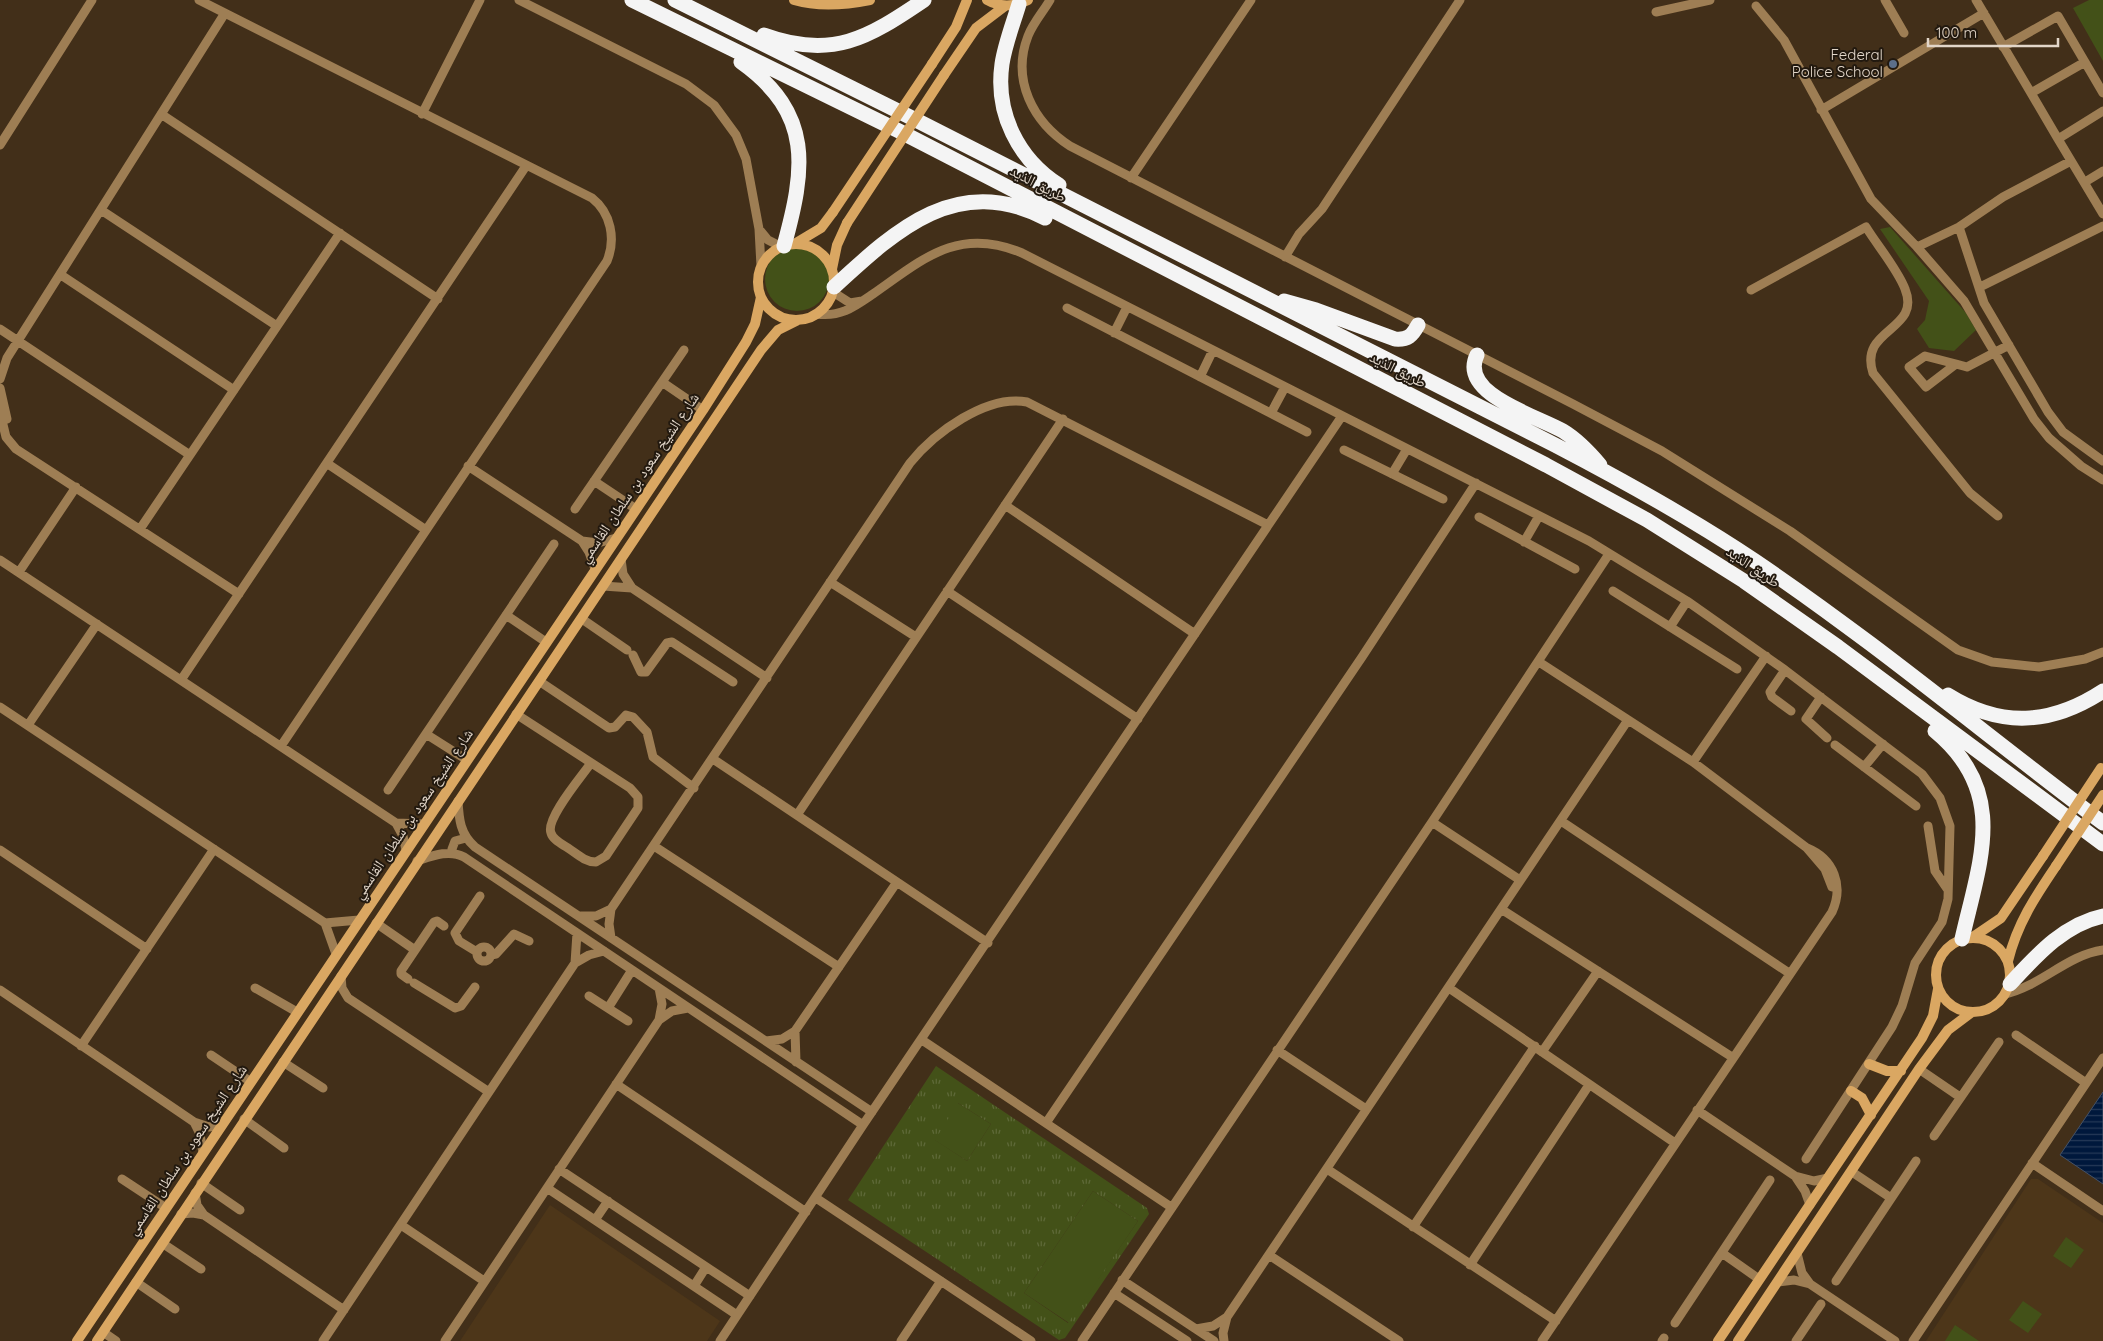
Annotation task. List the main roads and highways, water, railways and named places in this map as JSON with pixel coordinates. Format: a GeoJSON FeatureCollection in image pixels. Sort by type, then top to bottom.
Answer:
{"type":"FeatureCollection","features":[{"type":"Feature","properties":{"kind":"highway","name":"طريق الذيد"},"geometry":{"type":"LineString","coordinates":[[632,0],[899,131],[1546,465],[1647,520],[1752,586],[2103,844]]}},
{"type":"Feature","properties":{"kind":"highway","name":"طريق الذيد"},"geometry":{"type":"LineString","coordinates":[[676,0],[906,115],[1606,472],[1673,510],[1754,561],[1894,664],[2103,823]]}},
{"type":"Feature","properties":{"kind":"highway"},"geometry":{"type":"LineString","coordinates":[[676,0],[712,11],[782,42],[824,46],[866,36],[885,26],[924,0]]}},
{"type":"Feature","properties":{"kind":"highway"},"geometry":{"type":"LineString","coordinates":[[1018,4],[1002,63],[1000,84],[1003,106],[1009,126],[1019,146],[1032,163],[1048,178],[1066,189],[1185,250],[1242,287]]}},
{"type":"Feature","properties":{"kind":"highway"},"geometry":{"type":"LineString","coordinates":[[694,32],[758,75],[784,106],[793,124],[798,144],[799,184],[787,245]]}},
{"type":"Feature","properties":{"kind":"highway"},"geometry":{"type":"LineString","coordinates":[[834,289],[887,241],[933,211],[973,200],[1014,204],[1157,274],[1232,304]]}},
{"type":"Feature","properties":{"kind":"highway"},"geometry":{"type":"LineString","coordinates":[[1265,298],[1299,304],[1395,339],[1404,340],[1410,337],[1418,324]]}},
{"type":"Feature","properties":{"kind":"highway"},"geometry":{"type":"LineString","coordinates":[[1478,355],[1473,363],[1473,372],[1478,383],[1493,396],[1564,432],[1586,447],[1606,472]]}},
{"type":"Feature","properties":{"kind":"highway"},"geometry":{"type":"LineString","coordinates":[[1894,664],[1971,708],[2002,717],[2019,719],[2043,717],[2067,711],[2103,692]]}},
{"type":"Feature","properties":{"kind":"highway"},"geometry":{"type":"LineString","coordinates":[[1884,682],[1906,707],[1950,743],[1974,776],[1981,796],[1985,836],[1967,938]]}},
{"type":"Feature","properties":{"kind":"highway"},"geometry":{"type":"LineString","coordinates":[[2008,989],[2057,938],[2077,926],[2103,916]]}},
{"type":"Feature","properties":{"kind":"main road"},"geometry":{"type":"LineString","coordinates":[[794,0],[819,4],[843,4],[870,0]]}},
{"type":"Feature","properties":{"kind":"main road"},"geometry":{"type":"LineString","coordinates":[[967,0],[956,27],[833,212],[813,235],[787,245],[766,258],[761,266],[758,278],[761,297],[775,314],[798,320],[817,314],[827,304],[834,289],[832,269],[837,245],[847,223],[976,28],[1018,4]]}},
{"type":"Feature","properties":{"kind":"main road"},"geometry":{"type":"LineString","coordinates":[[987,0],[1018,4]]}},
{"type":"Feature","properties":{"kind":"main road"},"geometry":{"type":"LineString","coordinates":[[787,245],[813,248],[821,253],[832,269]]}},
{"type":"Feature","properties":{"kind":"main road","name":"شارع الشيخ سعود بن سلطان القاسمي"},"geometry":{"type":"LineString","coordinates":[[77,1341],[703,410],[749,336],[761,297]]}},
{"type":"Feature","properties":{"kind":"main road","name":"شارع الشيخ سعود بن سلطان القاسمي"},"geometry":{"type":"LineString","coordinates":[[100,1336],[766,342],[778,330],[798,320]]}},
{"type":"Feature","properties":{"kind":"main road"},"geometry":{"type":"LineString","coordinates":[[616,538],[624,542],[620,559]]}},
{"type":"Feature","properties":{"kind":"main road"},"geometry":{"type":"LineString","coordinates":[[1718,1341],[1928,1028],[1938,989],[1936,977],[1939,959],[1951,945],[1983,932],[2001,918],[2044,856],[2102,766]]}},
{"type":"Feature","properties":{"kind":"main road"},"geometry":{"type":"LineString","coordinates":[[1739,1340],[1948,1030],[1972,1012],[1991,1008],[2008,989],[2008,961],[2024,914],[2103,795]]}},
{"type":"Feature","properties":{"kind":"main road"},"geometry":{"type":"LineString","coordinates":[[1967,938],[1994,944],[2008,961]]}},
{"type":"Feature","properties":{"kind":"main road"},"geometry":{"type":"LineString","coordinates":[[1938,989],[1952,1005],[1972,1012]]}},
{"type":"Feature","properties":{"kind":"main road"},"geometry":{"type":"LineString","coordinates":[[1869,1064],[1887,1071],[1900,1071]]}},
{"type":"Feature","properties":{"kind":"main road"},"geometry":{"type":"LineString","coordinates":[[1851,1091],[1862,1098],[1871,1115]]}},
{"type":"Feature","properties":{"kind":"water"},"geometry":{"type":"Polygon","coordinates":[[[2103,1092],[2103,1184],[2060,1155],[2103,1092]]]}},
{"type":"Feature","properties":{"kind":"place","name":"Federal Police School"},"geometry":{"type":"Point","coordinates":[1893,64]}}]}
